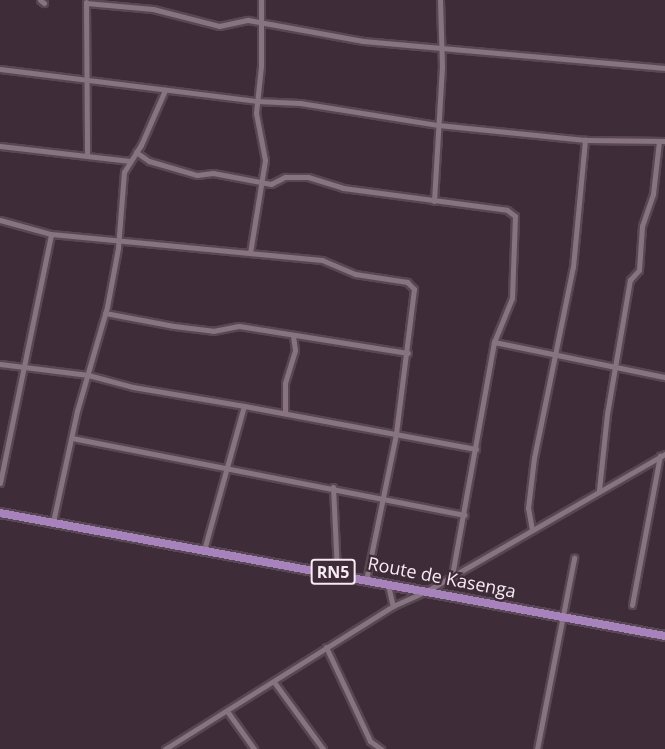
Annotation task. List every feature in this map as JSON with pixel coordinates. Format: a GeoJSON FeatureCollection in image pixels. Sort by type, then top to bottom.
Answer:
{"type":"FeatureCollection","features":[{"type":"Feature","properties":{"kind":"highway","name":"Route de Kasenga"},"geometry":{"type":"LineString","coordinates":[[0,513],[337,572],[388,585],[665,636]]}},
{"type":"Feature","properties":{"kind":"street"},"geometry":{"type":"LineString","coordinates":[[250,253],[262,184],[264,147],[256,101],[261,66],[261,0]]}},
{"type":"Feature","properties":{"kind":"street"},"geometry":{"type":"LineString","coordinates":[[434,201],[441,49],[440,0]]}},
{"type":"Feature","properties":{"kind":"street"},"geometry":{"type":"LineString","coordinates":[[87,155],[86,2],[153,9],[219,26],[248,20],[363,41],[665,68]]}},
{"type":"Feature","properties":{"kind":"street"},"geometry":{"type":"LineString","coordinates":[[0,69],[85,77],[256,101],[300,103],[438,125],[585,140],[662,141],[653,194],[642,226],[639,270],[630,280],[602,447],[599,490]]}},
{"type":"Feature","properties":{"kind":"street"},"geometry":{"type":"LineString","coordinates":[[53,522],[72,438],[105,313],[118,240],[123,177],[165,90]]}},
{"type":"Feature","properties":{"kind":"street"},"geometry":{"type":"LineString","coordinates":[[532,530],[528,508],[534,458],[556,358],[577,237],[585,140]]}},
{"type":"Feature","properties":{"kind":"street"},"geometry":{"type":"LineString","coordinates":[[0,146],[130,161]]}},
{"type":"Feature","properties":{"kind":"street"},"geometry":{"type":"LineString","coordinates":[[136,152],[149,161],[189,173],[213,173],[262,184],[285,177],[308,177],[343,188],[507,210],[516,216],[512,298],[494,342],[465,514],[452,575]]}},
{"type":"Feature","properties":{"kind":"street"},"geometry":{"type":"LineString","coordinates":[[0,220],[51,234],[322,260],[355,273],[407,282],[414,289],[415,303],[396,434],[366,580]]}},
{"type":"Feature","properties":{"kind":"street"},"geometry":{"type":"LineString","coordinates":[[0,483],[21,368],[51,234]]}},
{"type":"Feature","properties":{"kind":"street"},"geometry":{"type":"LineString","coordinates":[[105,313],[213,331],[239,326],[408,353]]}},
{"type":"Feature","properties":{"kind":"street"},"geometry":{"type":"LineString","coordinates":[[285,412],[285,383],[295,350],[293,336]]}},
{"type":"Feature","properties":{"kind":"street"},"geometry":{"type":"LineString","coordinates":[[494,342],[556,358],[665,377]]}},
{"type":"Feature","properties":{"kind":"street"},"geometry":{"type":"LineString","coordinates":[[0,364],[88,375],[133,387],[285,412],[476,449]]}},
{"type":"Feature","properties":{"kind":"street"},"geometry":{"type":"LineString","coordinates":[[204,550],[244,406]]}},
{"type":"Feature","properties":{"kind":"street"},"geometry":{"type":"LineString","coordinates":[[72,438],[385,496],[465,514]]}},
{"type":"Feature","properties":{"kind":"street"},"geometry":{"type":"LineString","coordinates":[[165,749],[393,606],[425,592],[662,455]]}},
{"type":"Feature","properties":{"kind":"street"},"geometry":{"type":"LineString","coordinates":[[632,604],[662,455]]}},
{"type":"Feature","properties":{"kind":"street"},"geometry":{"type":"LineString","coordinates":[[333,487],[337,572]]}},
{"type":"Feature","properties":{"kind":"street"},"geometry":{"type":"LineString","coordinates":[[537,749],[565,617],[574,558]]}},
{"type":"Feature","properties":{"kind":"street"},"geometry":{"type":"LineString","coordinates":[[388,585],[393,606]]}},
{"type":"Feature","properties":{"kind":"street"},"geometry":{"type":"LineString","coordinates":[[326,647],[368,737],[381,749]]}},
{"type":"Feature","properties":{"kind":"street"},"geometry":{"type":"LineString","coordinates":[[274,681],[323,749]]}},
{"type":"Feature","properties":{"kind":"street"},"geometry":{"type":"LineString","coordinates":[[227,711],[254,749]]}}]}
